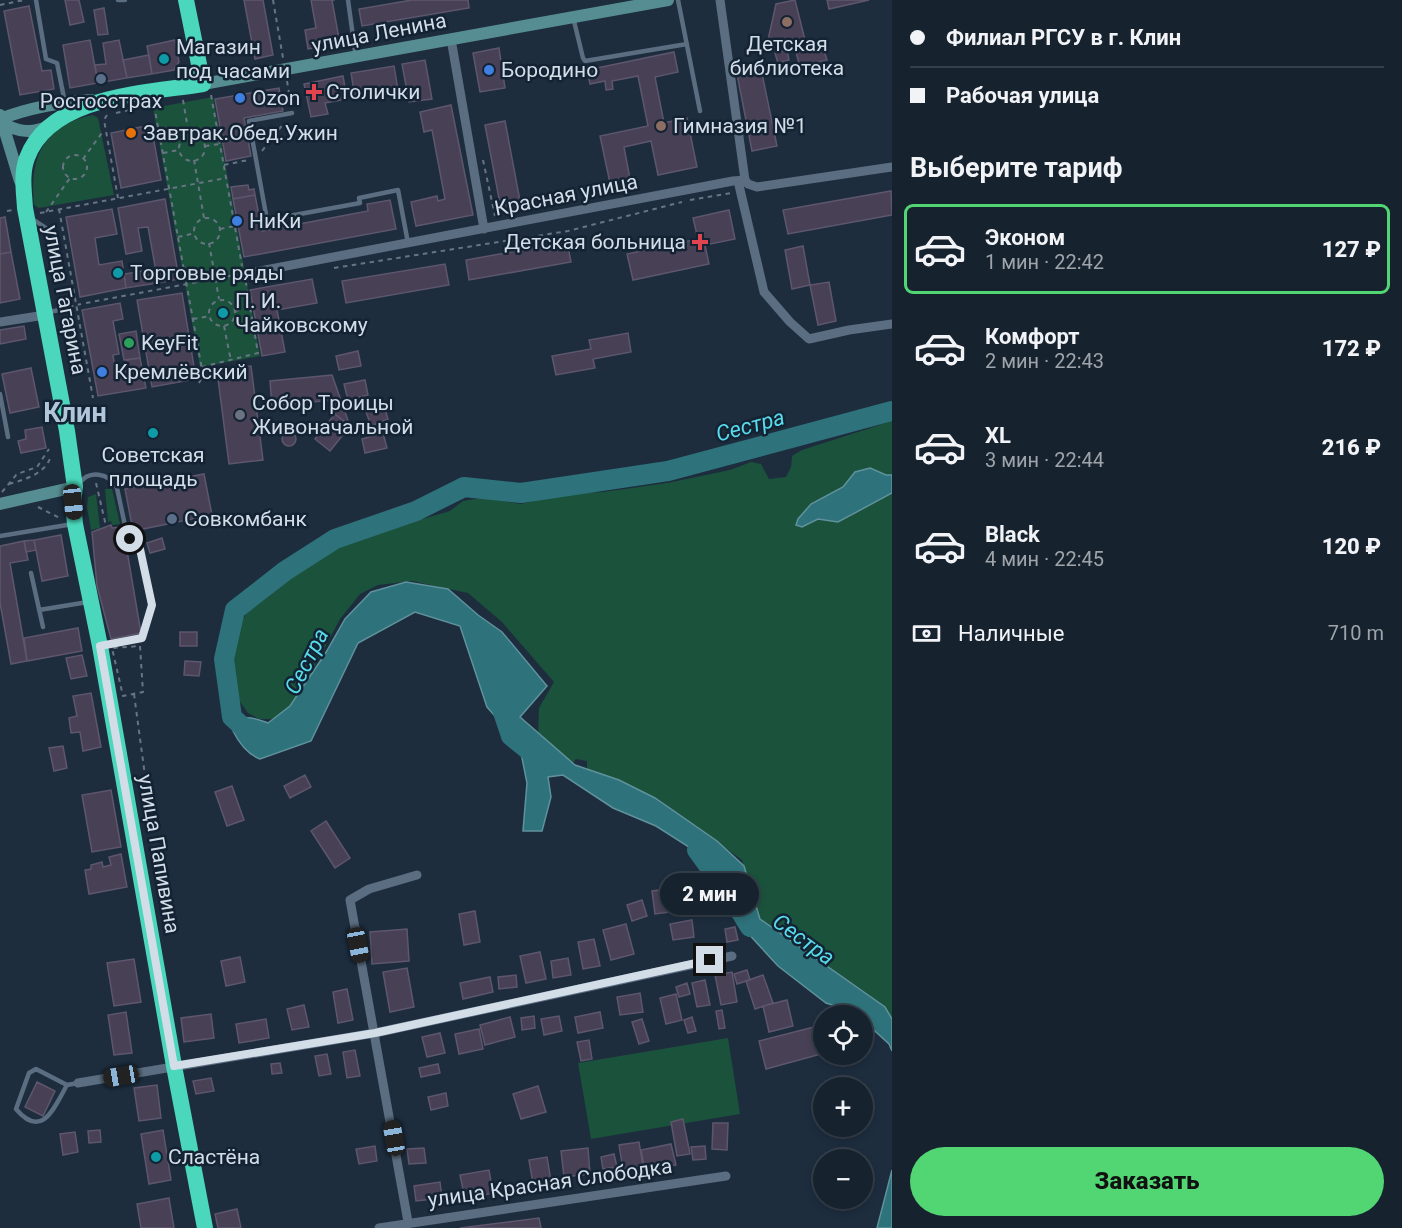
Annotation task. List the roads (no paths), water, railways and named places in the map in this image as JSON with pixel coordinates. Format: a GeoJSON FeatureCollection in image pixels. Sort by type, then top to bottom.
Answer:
{"type":"FeatureCollection","features":[{"type":"Feature","properties":{"kind":"highway"},"geometry":{"type":"LineString","coordinates":[[28,210],[23,178],[28,156],[44,132],[69,112],[120,97],[207,90],[186,0]]}},
{"type":"Feature","properties":{"kind":"highway","name":"улица Гагарина"},"geometry":{"type":"LineString","coordinates":[[28,210],[75,488]]}},
{"type":"Feature","properties":{"kind":"highway","name":"улица Папивина"},"geometry":{"type":"LineString","coordinates":[[75,488],[69,525],[100,646],[205,1228]]}},
{"type":"Feature","properties":{"kind":"street","name":"улица Ленина"},"geometry":{"type":"LineString","coordinates":[[207,90],[285,70],[573,17],[614,5],[668,0]]}},
{"type":"Feature","properties":{"kind":"street"},"geometry":{"type":"LineString","coordinates":[[720,0],[742,180],[741,191],[764,292],[809,339],[892,324]]}},
{"type":"Feature","properties":{"kind":"street"},"geometry":{"type":"LineString","coordinates":[[451,39],[484,229]]}},
{"type":"Feature","properties":{"kind":"street"},"geometry":{"type":"LineString","coordinates":[[1,119],[14,113],[65,103],[120,97]]}},
{"type":"Feature","properties":{"kind":"street"},"geometry":{"type":"LineString","coordinates":[[1,119],[17,130],[29,132],[56,122]]}},
{"type":"Feature","properties":{"kind":"street","name":"улица Гагарина"},"geometry":{"type":"LineString","coordinates":[[1,119],[28,210]]}},
{"type":"Feature","properties":{"kind":"street","name":"Красная улица"},"geometry":{"type":"LineString","coordinates":[[245,278],[408,243],[742,180],[757,187],[892,166]]}},
{"type":"Feature","properties":{"kind":"street"},"geometry":{"type":"LineString","coordinates":[[0,321],[45,315]]}},
{"type":"Feature","properties":{"kind":"street"},"geometry":{"type":"LineString","coordinates":[[1,499],[75,488]]}},
{"type":"Feature","properties":{"kind":"street"},"geometry":{"type":"LineString","coordinates":[[408,1222],[350,900],[369,889],[417,875]]}},
{"type":"Feature","properties":{"kind":"street"},"geometry":{"type":"LineString","coordinates":[[78,1083],[375,1033],[732,956]]}},
{"type":"Feature","properties":{"kind":"street","name":"улица Красная Слободка"},"geometry":{"type":"LineString","coordinates":[[378,1228],[726,1176]]}},
{"type":"Feature","properties":{"kind":"lane"},"geometry":{"type":"LineString","coordinates":[[36,0],[46,59],[57,63],[65,103]]}},
{"type":"Feature","properties":{"kind":"lane"},"geometry":{"type":"LineString","coordinates":[[118,0],[125,0]]}},
{"type":"Feature","properties":{"kind":"lane"},"geometry":{"type":"LineString","coordinates":[[348,0],[356,51]]}},
{"type":"Feature","properties":{"kind":"lane"},"geometry":{"type":"LineString","coordinates":[[678,0],[700,111]]}},
{"type":"Feature","properties":{"kind":"lane"},"geometry":{"type":"LineString","coordinates":[[573,17],[585,61],[687,44]]}},
{"type":"Feature","properties":{"kind":"lane"},"geometry":{"type":"LineString","coordinates":[[292,112],[249,121],[267,220],[360,203],[359,198],[398,190],[408,243]]}},
{"type":"Feature","properties":{"kind":"lane"},"geometry":{"type":"LineString","coordinates":[[28,210],[49,230]]}},
{"type":"Feature","properties":{"kind":"lane"},"geometry":{"type":"LineString","coordinates":[[45,315],[54,310],[63,309]]}},
{"type":"Feature","properties":{"kind":"lane"},"geometry":{"type":"LineString","coordinates":[[0,394],[9,437]]}},
{"type":"Feature","properties":{"kind":"lane"},"geometry":{"type":"LineString","coordinates":[[75,488],[82,479],[94,474],[110,478],[117,488],[127,535],[140,549],[152,605],[142,638],[100,646]]}},
{"type":"Feature","properties":{"kind":"lane"},"geometry":{"type":"LineString","coordinates":[[0,536],[69,525]]}},
{"type":"Feature","properties":{"kind":"lane"},"geometry":{"type":"LineString","coordinates":[[31,573],[43,627]]}},
{"type":"Feature","properties":{"kind":"lane"},"geometry":{"type":"LineString","coordinates":[[39,610],[90,602]]}},
{"type":"Feature","properties":{"kind":"lane"},"geometry":{"type":"LineString","coordinates":[[67,1085],[50,1115],[42,1121],[35,1122],[24,1118],[16,1109],[29,1073],[36,1069],[67,1085],[78,1083]]}},
{"type":"Feature","properties":{"kind":"waterway","name":"Сестра"},"geometry":{"type":"LineString","coordinates":[[257,740],[232,717],[224,659],[235,610],[285,571],[335,539],[416,511],[464,487],[521,493],[668,471],[892,411]]}},
{"type":"Feature","properties":{"kind":"waterway","name":"Сестра"},"geometry":{"type":"LineString","coordinates":[[501,706],[511,736],[541,760]]}},
{"type":"Feature","properties":{"kind":"waterway","name":"Сестра"},"geometry":{"type":"LineString","coordinates":[[697,850],[750,927]]}},
{"type":"Feature","properties":{"kind":"place","name":"Детская библиотека"},"geometry":{"type":"Point","coordinates":[787,22]}},
{"type":"Feature","properties":{"kind":"place","name":"Магазин под часами"},"geometry":{"type":"Point","coordinates":[164,59]}},
{"type":"Feature","properties":{"kind":"place","name":"Бородино"},"geometry":{"type":"Point","coordinates":[489,70]}},
{"type":"Feature","properties":{"kind":"place","name":"Росгосстрах"},"geometry":{"type":"Point","coordinates":[101,79]}},
{"type":"Feature","properties":{"kind":"place","name":"Столички"},"geometry":{"type":"Point","coordinates":[314,92]}},
{"type":"Feature","properties":{"kind":"place","name":"Ozon"},"geometry":{"type":"Point","coordinates":[240,98]}},
{"type":"Feature","properties":{"kind":"place","name":"Гимназия №1"},"geometry":{"type":"Point","coordinates":[661,126]}},
{"type":"Feature","properties":{"kind":"place","name":"Завтрак.Обед.Ужин"},"geometry":{"type":"Point","coordinates":[131,133]}},
{"type":"Feature","properties":{"kind":"place","name":"НиКи"},"geometry":{"type":"Point","coordinates":[237,221]}},
{"type":"Feature","properties":{"kind":"place","name":"Детская больница"},"geometry":{"type":"Point","coordinates":[700,242]}},
{"type":"Feature","properties":{"kind":"place","name":"Tорговые ряды"},"geometry":{"type":"Point","coordinates":[118,273]}},
{"type":"Feature","properties":{"kind":"place","name":"П. И. Чайковскому"},"geometry":{"type":"Point","coordinates":[223,313]}},
{"type":"Feature","properties":{"kind":"place","name":"KeyFit"},"geometry":{"type":"Point","coordinates":[129,343]}},
{"type":"Feature","properties":{"kind":"place","name":"Кремлёвский"},"geometry":{"type":"Point","coordinates":[102,372]}},
{"type":"Feature","properties":{"kind":"place","name":"Собор Троицы Живоначальной"},"geometry":{"type":"Point","coordinates":[240,415]}},
{"type":"Feature","properties":{"kind":"place","name":"Советская площадь"},"geometry":{"type":"Point","coordinates":[153,433]}},
{"type":"Feature","properties":{"kind":"place","name":"Совкомбанк"},"geometry":{"type":"Point","coordinates":[172,519]}},
{"type":"Feature","properties":{"kind":"place","name":"Сластёна"},"geometry":{"type":"Point","coordinates":[156,1157]}},
{"type":"Feature","properties":{"kind":"district","name":"Клин"},"geometry":{"type":"Point","coordinates":[75,413]}}]}
